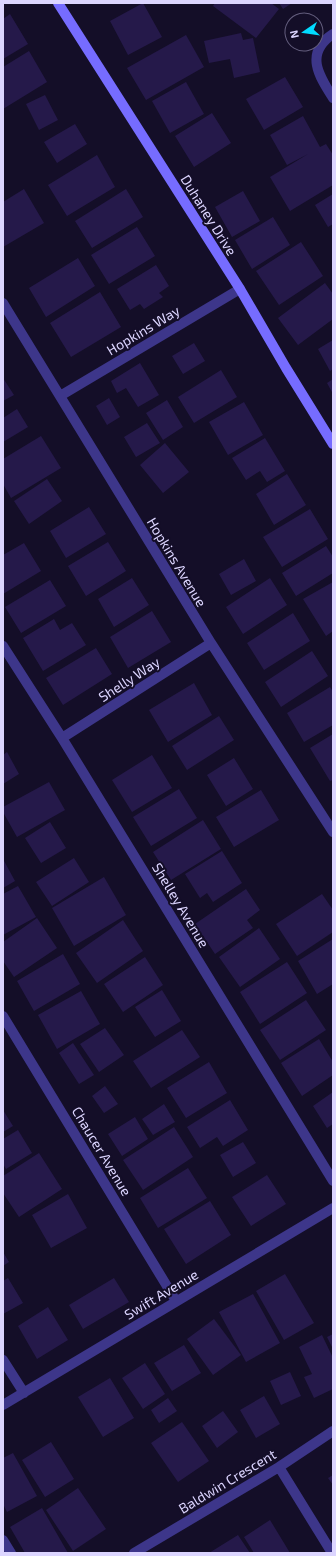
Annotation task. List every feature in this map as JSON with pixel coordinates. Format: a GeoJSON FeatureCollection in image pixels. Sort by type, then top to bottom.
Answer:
{"type":"FeatureCollection","features":[{"type":"Feature","properties":{"kind":"street","name":"Duhaney Drive"},"geometry":{"type":"LineString","coordinates":[[58,3],[240,289],[286,368],[333,444]]}},
{"type":"Feature","properties":{"kind":"street"},"geometry":{"type":"LineString","coordinates":[[333,34],[321,45],[317,61],[317,70],[320,77],[333,98]]}},
{"type":"Feature","properties":{"kind":"street","name":"Hopkins Way"},"geometry":{"type":"LineString","coordinates":[[60,396],[240,289]]}},
{"type":"Feature","properties":{"kind":"street","name":"Hopkins Avenue"},"geometry":{"type":"LineString","coordinates":[[3,303],[210,643],[333,832]]}},
{"type":"Feature","properties":{"kind":"street","name":"Shelly Way"},"geometry":{"type":"LineString","coordinates":[[62,738],[210,643]]}},
{"type":"Feature","properties":{"kind":"street","name":"Shelley Avenue"},"geometry":{"type":"LineString","coordinates":[[3,646],[62,738],[333,1181]]}},
{"type":"Feature","properties":{"kind":"street","name":"Chaucer Avenue"},"geometry":{"type":"LineString","coordinates":[[3,1016],[176,1301]]}},
{"type":"Feature","properties":{"kind":"street","name":"Swift Avenue"},"geometry":{"type":"LineString","coordinates":[[3,1405],[333,1208]]}},
{"type":"Feature","properties":{"kind":"street"},"geometry":{"type":"LineString","coordinates":[[3,1360],[24,1393]]}},
{"type":"Feature","properties":{"kind":"street","name":"Baldwin Crescent"},"geometry":{"type":"LineString","coordinates":[[134,1553],[279,1467],[333,1431]]}},
{"type":"Feature","properties":{"kind":"street"},"geometry":{"type":"LineString","coordinates":[[279,1467],[332,1553]]}},
{"type":"Feature","properties":{"kind":"street"},"geometry":{"type":"LineString","coordinates":[[3,1540],[11,1553]]}},
{"type":"Feature","properties":{"kind":"building"},"geometry":{"type":"Polygon","coordinates":[[[143,3],[162,37],[128,55],[110,21],[143,3]]]}},
{"type":"Feature","properties":{"kind":"building"},"geometry":{"type":"Polygon","coordinates":[[[215,3],[271,3],[279,9],[256,38],[213,6],[215,3]]]}},
{"type":"Feature","properties":{"kind":"building"},"geometry":{"type":"Polygon","coordinates":[[[279,3],[292,3],[283,9],[279,3]]]}},
{"type":"Feature","properties":{"kind":"building"},"geometry":{"type":"Polygon","coordinates":[[[10,14],[28,44],[3,59],[3,19],[10,14]]]}},
{"type":"Feature","properties":{"kind":"building"},"geometry":{"type":"Polygon","coordinates":[[[241,33],[243,40],[253,38],[260,72],[234,78],[230,59],[209,63],[204,41],[241,33]]]}},
{"type":"Feature","properties":{"kind":"building"},"geometry":{"type":"Polygon","coordinates":[[[186,35],[204,67],[146,100],[127,68],[186,35]]]}},
{"type":"Feature","properties":{"kind":"building"},"geometry":{"type":"Polygon","coordinates":[[[29,51],[47,82],[3,109],[3,67],[29,51]]]}},
{"type":"Feature","properties":{"kind":"building"},"geometry":{"type":"Polygon","coordinates":[[[285,77],[303,107],[264,130],[246,99],[285,77]]]}},
{"type":"Feature","properties":{"kind":"building"},"geometry":{"type":"Polygon","coordinates":[[[186,82],[204,114],[170,133],[152,101],[186,82]]]}},
{"type":"Feature","properties":{"kind":"building"},"geometry":{"type":"Polygon","coordinates":[[[45,95],[58,120],[39,130],[26,104],[45,95]]]}},
{"type":"Feature","properties":{"kind":"building"},"geometry":{"type":"Polygon","coordinates":[[[212,113],[231,143],[194,167],[175,136],[212,113]]]}},
{"type":"Feature","properties":{"kind":"building"},"geometry":{"type":"Polygon","coordinates":[[[303,116],[320,147],[326,144],[333,155],[333,185],[290,211],[270,177],[308,154],[287,165],[270,135],[303,116]]]}},
{"type":"Feature","properties":{"kind":"building"},"geometry":{"type":"Polygon","coordinates":[[[75,124],[87,144],[57,163],[44,142],[75,124]]]}},
{"type":"Feature","properties":{"kind":"building"},"geometry":{"type":"Polygon","coordinates":[[[97,155],[115,187],[67,216],[48,185],[97,155]]]}},
{"type":"Feature","properties":{"kind":"building"},"geometry":{"type":"Polygon","coordinates":[[[24,189],[44,223],[3,247],[3,202],[24,189]]]}},
{"type":"Feature","properties":{"kind":"building"},"geometry":{"type":"Polygon","coordinates":[[[126,189],[143,217],[92,248],[75,221],[126,189]]]}},
{"type":"Feature","properties":{"kind":"building"},"geometry":{"type":"Polygon","coordinates":[[[243,191],[260,221],[232,237],[215,207],[243,191]]]}},
{"type":"Feature","properties":{"kind":"building"},"geometry":{"type":"Polygon","coordinates":[[[333,194],[333,224],[328,227],[315,205],[333,194]]]}},
{"type":"Feature","properties":{"kind":"building"},"geometry":{"type":"Polygon","coordinates":[[[273,217],[290,245],[252,269],[235,240],[273,217]]]}},
{"type":"Feature","properties":{"kind":"building"},"geometry":{"type":"Polygon","coordinates":[[[137,227],[155,256],[109,284],[91,255],[137,227]]]}},
{"type":"Feature","properties":{"kind":"building"},"geometry":{"type":"Polygon","coordinates":[[[301,242],[323,276],[279,305],[256,271],[301,242]]]}},
{"type":"Feature","properties":{"kind":"building"},"geometry":{"type":"Polygon","coordinates":[[[78,258],[95,286],[46,317],[29,288],[78,258]]]}},
{"type":"Feature","properties":{"kind":"building"},"geometry":{"type":"Polygon","coordinates":[[[156,265],[169,286],[159,293],[163,297],[144,309],[140,304],[130,310],[117,289],[156,265]]]}},
{"type":"Feature","properties":{"kind":"building"},"geometry":{"type":"Polygon","coordinates":[[[325,283],[333,294],[333,319],[298,345],[278,318],[325,283]]]}},
{"type":"Feature","properties":{"kind":"building"},"geometry":{"type":"Polygon","coordinates":[[[100,292],[121,327],[71,357],[50,323],[100,292]]]}},
{"type":"Feature","properties":{"kind":"building"},"geometry":{"type":"Polygon","coordinates":[[[333,340],[333,369],[330,371],[318,349],[333,340]]]}},
{"type":"Feature","properties":{"kind":"building"},"geometry":{"type":"Polygon","coordinates":[[[194,343],[205,361],[183,374],[172,356],[194,343]]]}},
{"type":"Feature","properties":{"kind":"building"},"geometry":{"type":"Polygon","coordinates":[[[140,363],[159,395],[138,407],[126,388],[117,393],[111,381],[140,363]]]}},
{"type":"Feature","properties":{"kind":"building"},"geometry":{"type":"Polygon","coordinates":[[[221,370],[237,397],[194,423],[178,397],[221,370]]]}},
{"type":"Feature","properties":{"kind":"building"},"geometry":{"type":"Polygon","coordinates":[[[3,378],[14,395],[3,401],[3,378]]]}},
{"type":"Feature","properties":{"kind":"building"},"geometry":{"type":"Polygon","coordinates":[[[333,379],[333,394],[327,383],[333,379]]]}},
{"type":"Feature","properties":{"kind":"building"},"geometry":{"type":"Polygon","coordinates":[[[109,398],[120,417],[107,425],[96,406],[109,398]]]}},
{"type":"Feature","properties":{"kind":"building"},"geometry":{"type":"Polygon","coordinates":[[[167,400],[183,427],[163,440],[146,413],[167,400]]]}},
{"type":"Feature","properties":{"kind":"building"},"geometry":{"type":"Polygon","coordinates":[[[244,402],[263,435],[228,455],[209,422],[244,402]]]}},
{"type":"Feature","properties":{"kind":"building"},"geometry":{"type":"Polygon","coordinates":[[[17,409],[28,427],[3,442],[3,418],[17,409]]]}},
{"type":"Feature","properties":{"kind":"building"},"geometry":{"type":"Polygon","coordinates":[[[147,423],[160,443],[136,457],[124,437],[147,423]]]}},
{"type":"Feature","properties":{"kind":"building"},"geometry":{"type":"Polygon","coordinates":[[[41,436],[61,468],[11,498],[3,484],[3,459],[41,436]]]}},
{"type":"Feature","properties":{"kind":"building"},"geometry":{"type":"Polygon","coordinates":[[[265,438],[285,471],[267,482],[260,471],[246,480],[232,458],[265,438]]]}},
{"type":"Feature","properties":{"kind":"building"},"geometry":{"type":"Polygon","coordinates":[[[165,443],[189,472],[163,493],[140,465],[165,443]]]}},
{"type":"Feature","properties":{"kind":"building"},"geometry":{"type":"Polygon","coordinates":[[[287,474],[306,505],[274,525],[256,494],[287,474]]]}},
{"type":"Feature","properties":{"kind":"building"},"geometry":{"type":"Polygon","coordinates":[[[47,479],[62,501],[29,524],[14,501],[47,479]]]}},
{"type":"Feature","properties":{"kind":"building"},"geometry":{"type":"Polygon","coordinates":[[[89,507],[106,534],[66,558],[50,531],[89,507]]]}},
{"type":"Feature","properties":{"kind":"building"},"geometry":{"type":"Polygon","coordinates":[[[310,509],[328,539],[282,567],[263,537],[310,509]]]}},
{"type":"Feature","properties":{"kind":"building"},"geometry":{"type":"Polygon","coordinates":[[[108,542],[126,571],[86,596],[68,566],[108,542]]]}},
{"type":"Feature","properties":{"kind":"building"},"geometry":{"type":"Polygon","coordinates":[[[24,543],[41,571],[3,594],[3,555],[24,543]]]}},
{"type":"Feature","properties":{"kind":"building"},"geometry":{"type":"Polygon","coordinates":[[[326,546],[333,557],[333,573],[296,596],[282,573],[326,546]]]}},
{"type":"Feature","properties":{"kind":"building"},"geometry":{"type":"Polygon","coordinates":[[[244,559],[256,581],[231,595],[219,574],[244,559]]]}},
{"type":"Feature","properties":{"kind":"building"},"geometry":{"type":"Polygon","coordinates":[[[132,578],[149,605],[114,627],[98,599],[132,578]]]}},
{"type":"Feature","properties":{"kind":"building"},"geometry":{"type":"Polygon","coordinates":[[[270,578],[287,605],[243,634],[226,607],[270,578]]]}},
{"type":"Feature","properties":{"kind":"building"},"geometry":{"type":"Polygon","coordinates":[[[50,580],[66,606],[21,633],[5,607],[50,580]]]}},
{"type":"Feature","properties":{"kind":"building"},"geometry":{"type":"Polygon","coordinates":[[[333,582],[333,631],[326,636],[303,599],[333,582]]]}},
{"type":"Feature","properties":{"kind":"building"},"geometry":{"type":"Polygon","coordinates":[[[152,611],[171,642],[128,668],[110,637],[152,611]]]}},
{"type":"Feature","properties":{"kind":"building"},"geometry":{"type":"Polygon","coordinates":[[[293,613],[310,641],[264,670],[247,643],[293,613]]]}},
{"type":"Feature","properties":{"kind":"building"},"geometry":{"type":"Polygon","coordinates":[[[54,619],[60,630],[72,623],[86,645],[43,671],[23,638],[54,619]]]}},
{"type":"Feature","properties":{"kind":"building"},"geometry":{"type":"Polygon","coordinates":[[[96,648],[112,674],[63,705],[46,678],[96,648]]]}},
{"type":"Feature","properties":{"kind":"building"},"geometry":{"type":"Polygon","coordinates":[[[312,651],[328,676],[281,707],[265,682],[312,651]]]}},
{"type":"Feature","properties":{"kind":"building"},"geometry":{"type":"Polygon","coordinates":[[[194,683],[212,715],[168,742],[149,710],[194,683]]]}},
{"type":"Feature","properties":{"kind":"building"},"geometry":{"type":"Polygon","coordinates":[[[330,687],[333,692],[333,725],[304,742],[287,713],[330,687]]]}},
{"type":"Feature","properties":{"kind":"building"},"geometry":{"type":"Polygon","coordinates":[[[219,716],[234,740],[187,770],[172,746],[219,716]]]}},
{"type":"Feature","properties":{"kind":"building"},"geometry":{"type":"Polygon","coordinates":[[[333,734],[333,780],[330,781],[310,748],[333,734]]]}},
{"type":"Feature","properties":{"kind":"building"},"geometry":{"type":"Polygon","coordinates":[[[7,752],[19,774],[3,784],[3,755],[7,752]]]}},
{"type":"Feature","properties":{"kind":"building"},"geometry":{"type":"Polygon","coordinates":[[[152,755],[172,788],[132,812],[112,780],[152,755]]]}},
{"type":"Feature","properties":{"kind":"building"},"geometry":{"type":"Polygon","coordinates":[[[234,758],[253,789],[226,806],[207,775],[234,758]]]}},
{"type":"Feature","properties":{"kind":"building"},"geometry":{"type":"Polygon","coordinates":[[[49,782],[65,810],[17,837],[3,812],[3,807],[49,782]]]}},
{"type":"Feature","properties":{"kind":"building"},"geometry":{"type":"Polygon","coordinates":[[[179,789],[197,818],[151,846],[133,817],[179,789]]]}},
{"type":"Feature","properties":{"kind":"building"},"geometry":{"type":"Polygon","coordinates":[[[261,790],[279,820],[234,847],[216,817],[261,790]]]}},
{"type":"Feature","properties":{"kind":"building"},"geometry":{"type":"Polygon","coordinates":[[[203,820],[221,849],[171,880],[153,852],[203,820]]]}},
{"type":"Feature","properties":{"kind":"building"},"geometry":{"type":"Polygon","coordinates":[[[50,822],[66,848],[41,863],[25,838],[50,822]]]}},
{"type":"Feature","properties":{"kind":"building"},"geometry":{"type":"Polygon","coordinates":[[[222,851],[242,883],[213,902],[207,893],[200,898],[185,874],[222,851]]]}},
{"type":"Feature","properties":{"kind":"building"},"geometry":{"type":"Polygon","coordinates":[[[74,858],[89,882],[52,906],[36,882],[74,858]]]}},
{"type":"Feature","properties":{"kind":"building"},"geometry":{"type":"Polygon","coordinates":[[[3,859],[15,881],[3,888],[3,859]]]}},
{"type":"Feature","properties":{"kind":"building"},"geometry":{"type":"Polygon","coordinates":[[[104,877],[126,915],[74,946],[52,908],[104,877]]]}},
{"type":"Feature","properties":{"kind":"building"},"geometry":{"type":"Polygon","coordinates":[[[18,886],[36,917],[3,935],[3,894],[18,886]]]}},
{"type":"Feature","properties":{"kind":"building"},"geometry":{"type":"Polygon","coordinates":[[[246,889],[260,910],[247,920],[253,928],[215,954],[195,924],[246,889]]]}},
{"type":"Feature","properties":{"kind":"building"},"geometry":{"type":"Polygon","coordinates":[[[322,894],[333,910],[333,932],[297,956],[276,924],[322,894]]]}},
{"type":"Feature","properties":{"kind":"building"},"geometry":{"type":"Polygon","coordinates":[[[37,918],[57,948],[14,977],[3,961],[3,942],[37,918]]]}},
{"type":"Feature","properties":{"kind":"building"},"geometry":{"type":"Polygon","coordinates":[[[123,920],[143,951],[97,983],[76,953],[123,920]]]}},
{"type":"Feature","properties":{"kind":"building"},"geometry":{"type":"Polygon","coordinates":[[[259,928],[280,959],[240,987],[219,957],[259,928]]]}},
{"type":"Feature","properties":{"kind":"building"},"geometry":{"type":"Polygon","coordinates":[[[333,939],[333,984],[317,994],[298,961],[333,939]]]}},
{"type":"Feature","properties":{"kind":"building"},"geometry":{"type":"Polygon","coordinates":[[[63,954],[80,984],[34,1011],[17,981],[63,954]]]}},
{"type":"Feature","properties":{"kind":"building"},"geometry":{"type":"Polygon","coordinates":[[[145,957],[163,985],[123,1012],[104,984],[145,957]]]}},
{"type":"Feature","properties":{"kind":"building"},"geometry":{"type":"Polygon","coordinates":[[[287,962],[307,993],[260,1024],[240,992],[287,962]]]}},
{"type":"Feature","properties":{"kind":"building"},"geometry":{"type":"Polygon","coordinates":[[[162,990],[181,1021],[155,1037],[135,1007],[162,990]]]}},
{"type":"Feature","properties":{"kind":"building"},"geometry":{"type":"Polygon","coordinates":[[[81,991],[100,1024],[57,1049],[38,1015],[81,991]]]}},
{"type":"Feature","properties":{"kind":"building"},"geometry":{"type":"Polygon","coordinates":[[[306,1000],[326,1030],[280,1060],[260,1030],[306,1000]]]}},
{"type":"Feature","properties":{"kind":"building"},"geometry":{"type":"Polygon","coordinates":[[[105,1028],[124,1055],[99,1072],[80,1044],[105,1028]]]}},
{"type":"Feature","properties":{"kind":"building"},"geometry":{"type":"Polygon","coordinates":[[[182,1030],[200,1057],[151,1088],[133,1061],[182,1030]]]}},
{"type":"Feature","properties":{"kind":"building"},"geometry":{"type":"Polygon","coordinates":[[[319,1039],[333,1062],[333,1075],[302,1096],[281,1063],[319,1039]]]}},
{"type":"Feature","properties":{"kind":"building"},"geometry":{"type":"Polygon","coordinates":[[[73,1043],[94,1075],[79,1084],[59,1053],[73,1043]]]}},
{"type":"Feature","properties":{"kind":"building"},"geometry":{"type":"Polygon","coordinates":[[[209,1062],[227,1093],[186,1118],[167,1088],[209,1062]]]}},
{"type":"Feature","properties":{"kind":"building"},"geometry":{"type":"Polygon","coordinates":[[[105,1086],[118,1104],[104,1113],[92,1096],[105,1086]]]}},
{"type":"Feature","properties":{"kind":"building"},"geometry":{"type":"Polygon","coordinates":[[[333,1092],[333,1124],[327,1128],[313,1106],[333,1092]]]}},
{"type":"Feature","properties":{"kind":"building"},"geometry":{"type":"Polygon","coordinates":[[[230,1100],[248,1130],[223,1146],[217,1137],[200,1148],[187,1127],[230,1100]]]}},
{"type":"Feature","properties":{"kind":"building"},"geometry":{"type":"Polygon","coordinates":[[[164,1104],[175,1122],[153,1135],[142,1119],[164,1104]]]}},
{"type":"Feature","properties":{"kind":"building"},"geometry":{"type":"Polygon","coordinates":[[[3,1110],[13,1126],[3,1132],[3,1110]]]}},
{"type":"Feature","properties":{"kind":"building"},"geometry":{"type":"Polygon","coordinates":[[[135,1117],[148,1139],[122,1156],[108,1134],[135,1117]]]}},
{"type":"Feature","properties":{"kind":"building"},"geometry":{"type":"Polygon","coordinates":[[[174,1127],[193,1157],[143,1190],[123,1160],[174,1127]]]}},
{"type":"Feature","properties":{"kind":"building"},"geometry":{"type":"Polygon","coordinates":[[[18,1130],[32,1153],[6,1169],[3,1164],[3,1139],[18,1130]]]}},
{"type":"Feature","properties":{"kind":"building"},"geometry":{"type":"Polygon","coordinates":[[[243,1142],[256,1163],[233,1177],[220,1155],[243,1142]]]}},
{"type":"Feature","properties":{"kind":"building"},"geometry":{"type":"Polygon","coordinates":[[[39,1153],[62,1189],[19,1217],[3,1193],[3,1176],[39,1153]]]}},
{"type":"Feature","properties":{"kind":"building"},"geometry":{"type":"Polygon","coordinates":[[[188,1168],[207,1198],[158,1228],[140,1198],[188,1168]]]}},
{"type":"Feature","properties":{"kind":"building"},"geometry":{"type":"Polygon","coordinates":[[[267,1175],[286,1204],[251,1226],[232,1197],[267,1175]]]}},
{"type":"Feature","properties":{"kind":"building"},"geometry":{"type":"Polygon","coordinates":[[[68,1194],[87,1228],[51,1248],[32,1215],[68,1194]]]}},
{"type":"Feature","properties":{"kind":"building"},"geometry":{"type":"Polygon","coordinates":[[[210,1201],[231,1235],[186,1264],[164,1229],[210,1201]]]}},
{"type":"Feature","properties":{"kind":"building"},"geometry":{"type":"Polygon","coordinates":[[[3,1252],[9,1262],[3,1266],[3,1252]]]}},
{"type":"Feature","properties":{"kind":"building"},"geometry":{"type":"Polygon","coordinates":[[[285,1274],[314,1323],[284,1340],[256,1291],[285,1274]]]}},
{"type":"Feature","properties":{"kind":"building"},"geometry":{"type":"Polygon","coordinates":[[[8,1278],[23,1303],[3,1314],[3,1281],[8,1278]]]}},
{"type":"Feature","properties":{"kind":"building"},"geometry":{"type":"Polygon","coordinates":[[[114,1278],[129,1302],[83,1329],[69,1305],[114,1278]]]}},
{"type":"Feature","properties":{"kind":"building"},"geometry":{"type":"Polygon","coordinates":[[[253,1294],[280,1343],[246,1362],[219,1312],[253,1294]]]}},
{"type":"Feature","properties":{"kind":"building"},"geometry":{"type":"Polygon","coordinates":[[[48,1307],[68,1340],[37,1359],[18,1326],[48,1307]]]}},
{"type":"Feature","properties":{"kind":"building"},"geometry":{"type":"Polygon","coordinates":[[[214,1319],[241,1355],[213,1375],[187,1339],[214,1319]]]}},
{"type":"Feature","properties":{"kind":"building"},"geometry":{"type":"Polygon","coordinates":[[[333,1334],[333,1349],[327,1337],[333,1334]]]}},
{"type":"Feature","properties":{"kind":"building"},"geometry":{"type":"Polygon","coordinates":[[[322,1335],[333,1358],[333,1389],[314,1398],[304,1377],[312,1374],[299,1347],[322,1335]]]}},
{"type":"Feature","properties":{"kind":"building"},"geometry":{"type":"Polygon","coordinates":[[[184,1345],[201,1373],[172,1391],[154,1363],[184,1345]]]}},
{"type":"Feature","properties":{"kind":"building"},"geometry":{"type":"Polygon","coordinates":[[[145,1363],[165,1394],[143,1409],[122,1378],[145,1363]]]}},
{"type":"Feature","properties":{"kind":"building"},"geometry":{"type":"Polygon","coordinates":[[[290,1372],[301,1396],[281,1405],[270,1381],[290,1372]]]}},
{"type":"Feature","properties":{"kind":"building"},"geometry":{"type":"Polygon","coordinates":[[[110,1378],[134,1418],[103,1437],[78,1397],[110,1378]]]}},
{"type":"Feature","properties":{"kind":"building"},"geometry":{"type":"Polygon","coordinates":[[[264,1396],[280,1424],[256,1438],[240,1410],[264,1396]]]}},
{"type":"Feature","properties":{"kind":"building"},"geometry":{"type":"Polygon","coordinates":[[[168,1398],[177,1411],[159,1423],[151,1410],[168,1398]]]}},
{"type":"Feature","properties":{"kind":"building"},"geometry":{"type":"Polygon","coordinates":[[[223,1411],[238,1432],[217,1448],[202,1426],[223,1411]]]}},
{"type":"Feature","properties":{"kind":"building"},"geometry":{"type":"Polygon","coordinates":[[[182,1422],[209,1461],[178,1482],[151,1443],[182,1422]]]}},
{"type":"Feature","properties":{"kind":"building"},"geometry":{"type":"Polygon","coordinates":[[[51,1442],[74,1479],[45,1497],[22,1460],[51,1442]]]}},
{"type":"Feature","properties":{"kind":"building"},"geometry":{"type":"Polygon","coordinates":[[[13,1453],[37,1496],[7,1512],[3,1504],[3,1458],[13,1453]]]}},
{"type":"Feature","properties":{"kind":"building"},"geometry":{"type":"Polygon","coordinates":[[[333,1475],[333,1485],[328,1478],[333,1475]]]}},
{"type":"Feature","properties":{"kind":"building"},"geometry":{"type":"Polygon","coordinates":[[[78,1488],[106,1529],[73,1551],[46,1510],[78,1488]]]}},
{"type":"Feature","properties":{"kind":"building"},"geometry":{"type":"Polygon","coordinates":[[[42,1508],[68,1553],[25,1553],[10,1527],[42,1508]]]}},
{"type":"Feature","properties":{"kind":"building"},"geometry":{"type":"Polygon","coordinates":[[[270,1520],[290,1553],[254,1553],[244,1537],[270,1520]]]}},
{"type":"Feature","properties":{"kind":"building"},"geometry":{"type":"Polygon","coordinates":[[[238,1535],[250,1553],[209,1553],[238,1535]]]}}]}
